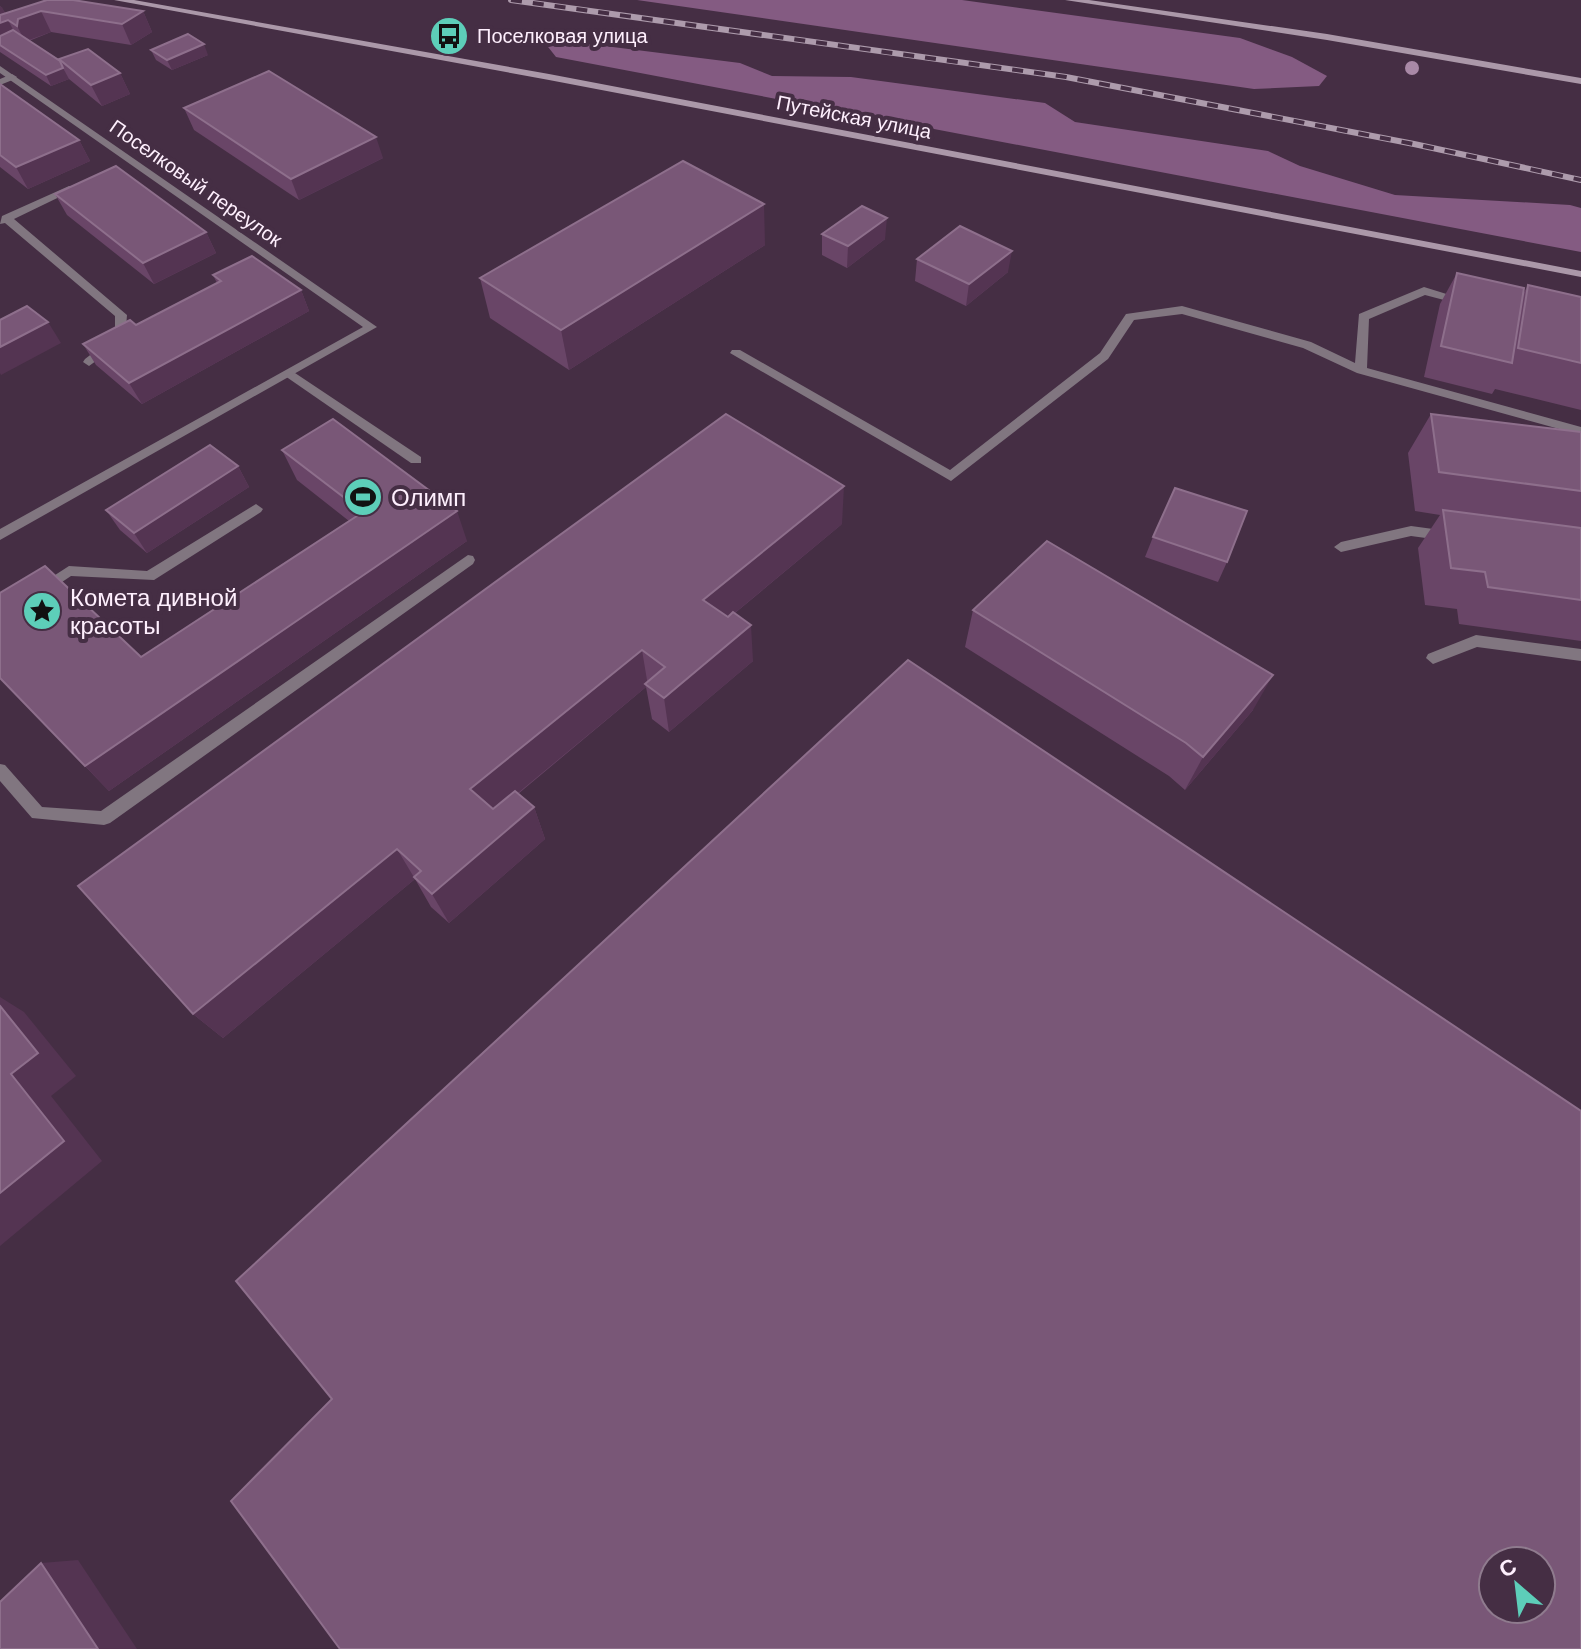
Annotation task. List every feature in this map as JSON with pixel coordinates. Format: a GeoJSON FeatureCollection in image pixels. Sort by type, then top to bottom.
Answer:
{"type":"FeatureCollection","features":[{"type":"Feature","properties":{"kind":"main road","name":"Путейская улица"},"geometry":{"type":"LineString","coordinates":[[119,0],[549,77],[1581,274]]}},
{"type":"Feature","properties":{"kind":"main road"},"geometry":{"type":"LineString","coordinates":[[1070,0],[1327,37],[1581,81]]}},
{"type":"Feature","properties":{"kind":"street","name":"Поселковый переулок"},"geometry":{"type":"LineString","coordinates":[[0,69],[371,327],[289,373]]}},
{"type":"Feature","properties":{"kind":"street"},"geometry":{"type":"LineString","coordinates":[[0,82],[12,77]]}},
{"type":"Feature","properties":{"kind":"street"},"geometry":{"type":"LineString","coordinates":[[117,169],[133,162]]}},
{"type":"Feature","properties":{"kind":"street"},"geometry":{"type":"LineString","coordinates":[[89,362],[121,337],[121,315],[3,219],[90,181]]}},
{"type":"Feature","properties":{"kind":"street"},"geometry":{"type":"LineString","coordinates":[[1361,370],[1363,317],[1424,291],[1481,305]]}},
{"type":"Feature","properties":{"kind":"street"},"geometry":{"type":"LineString","coordinates":[[736,353],[951,476],[1104,356],[1130,317],[1182,310],[1307,345],[1361,370],[1581,431]]}},
{"type":"Feature","properties":{"kind":"street"},"geometry":{"type":"LineString","coordinates":[[0,535],[289,373],[416,460]]}},
{"type":"Feature","properties":{"kind":"street"},"geometry":{"type":"LineString","coordinates":[[23,599],[69,571],[149,576],[256,509]]}},
{"type":"Feature","properties":{"kind":"street"},"geometry":{"type":"LineString","coordinates":[[1341,547],[1411,531],[1457,537]]}},
{"type":"Feature","properties":{"kind":"street"},"geometry":{"type":"LineString","coordinates":[[0,770],[38,813],[104,818],[468,560]]}},
{"type":"Feature","properties":{"kind":"street"},"geometry":{"type":"LineString","coordinates":[[1433,658],[1476,641],[1581,655]]}},
{"type":"Feature","properties":{"kind":"shaded area"},"geometry":{"type":"Polygon","coordinates":[[[637,0],[962,0],[1240,38],[1292,57],[1327,76],[1319,86],[1254,89],[637,0]]]}},
{"type":"Feature","properties":{"kind":"shaded area"},"geometry":{"type":"Polygon","coordinates":[[[541,38],[740,63],[772,76],[851,77],[1045,103],[1075,122],[1268,151],[1300,166],[1395,195],[1570,205],[1581,208],[1581,252],[556,57],[541,38]]]}},
{"type":"Feature","properties":{"kind":"building"},"geometry":{"type":"Polygon","coordinates":[[[47,0],[73,0],[143,11],[122,24],[41,11],[18,19],[17,26],[8,20],[0,23],[0,15],[47,0]]]}},
{"type":"Feature","properties":{"kind":"building"},"geometry":{"type":"Polygon","coordinates":[[[13,30],[60,61],[63,68],[46,75],[0,45],[0,36],[13,30]]]}},
{"type":"Feature","properties":{"kind":"building"},"geometry":{"type":"Polygon","coordinates":[[[188,34],[204,44],[167,60],[151,50],[188,34]]]}},
{"type":"Feature","properties":{"kind":"building"},"geometry":{"type":"Polygon","coordinates":[[[88,49],[120,73],[91,85],[59,59],[88,49]]]}},
{"type":"Feature","properties":{"kind":"building"},"geometry":{"type":"Polygon","coordinates":[[[269,71],[376,137],[291,179],[184,108],[269,71]]]}},
{"type":"Feature","properties":{"kind":"building"},"geometry":{"type":"Polygon","coordinates":[[[0,84],[79,140],[16,167],[0,155],[0,84]]]}},
{"type":"Feature","properties":{"kind":"building"},"geometry":{"type":"Polygon","coordinates":[[[683,161],[764,204],[561,330],[480,278],[683,161]]]}},
{"type":"Feature","properties":{"kind":"building"},"geometry":{"type":"Polygon","coordinates":[[[116,166],[206,232],[143,263],[55,194],[116,166]]]}},
{"type":"Feature","properties":{"kind":"building"},"geometry":{"type":"Polygon","coordinates":[[[862,206],[887,218],[848,246],[822,234],[862,206]]]}},
{"type":"Feature","properties":{"kind":"building"},"geometry":{"type":"Polygon","coordinates":[[[960,226],[1012,251],[969,284],[917,259],[960,226]]]}},
{"type":"Feature","properties":{"kind":"building"},"geometry":{"type":"Polygon","coordinates":[[[252,256],[301,290],[129,383],[83,344],[130,320],[136,325],[221,281],[213,275],[252,256]]]}},
{"type":"Feature","properties":{"kind":"building"},"geometry":{"type":"Polygon","coordinates":[[[1457,273],[1524,288],[1512,363],[1441,346],[1457,273]]]}},
{"type":"Feature","properties":{"kind":"building"},"geometry":{"type":"Polygon","coordinates":[[[1528,285],[1581,297],[1581,363],[1518,348],[1528,285]]]}},
{"type":"Feature","properties":{"kind":"building"},"geometry":{"type":"Polygon","coordinates":[[[27,306],[48,322],[0,347],[0,320],[27,306]]]}},
{"type":"Feature","properties":{"kind":"building"},"geometry":{"type":"Polygon","coordinates":[[[726,414],[844,486],[703,600],[728,617],[733,612],[751,625],[664,698],[645,684],[665,667],[642,650],[470,789],[493,809],[515,791],[534,807],[432,894],[414,877],[421,871],[397,849],[193,1014],[78,886],[726,414]]]}},
{"type":"Feature","properties":{"kind":"building"},"geometry":{"type":"Polygon","coordinates":[[[1431,414],[1581,432],[1581,491],[1439,472],[1431,414]]]}},
{"type":"Feature","properties":{"kind":"building"},"geometry":{"type":"Polygon","coordinates":[[[333,419],[457,511],[85,766],[0,678],[0,593],[45,566],[141,657],[363,512],[282,450],[333,419]]]}},
{"type":"Feature","properties":{"kind":"building"},"geometry":{"type":"Polygon","coordinates":[[[210,445],[238,466],[134,533],[106,510],[210,445]]]}},
{"type":"Feature","properties":{"kind":"building"},"geometry":{"type":"Polygon","coordinates":[[[1175,488],[1247,511],[1227,562],[1153,537],[1175,488]]]}},
{"type":"Feature","properties":{"kind":"building"},"geometry":{"type":"Polygon","coordinates":[[[1443,510],[1581,528],[1581,600],[1488,587],[1485,572],[1451,568],[1443,510]]]}},
{"type":"Feature","properties":{"kind":"building"},"geometry":{"type":"Polygon","coordinates":[[[1047,541],[1273,675],[1203,757],[1186,743],[973,610],[1047,541]]]}},
{"type":"Feature","properties":{"kind":"building"},"geometry":{"type":"Polygon","coordinates":[[[908,660],[1581,1111],[1581,1649],[340,1649],[231,1501],[332,1399],[236,1281],[908,660]]]}},
{"type":"Feature","properties":{"kind":"building"},"geometry":{"type":"Polygon","coordinates":[[[0,1006],[38,1053],[11,1074],[64,1141],[0,1193],[0,1006]]]}},
{"type":"Feature","properties":{"kind":"building"},"geometry":{"type":"Polygon","coordinates":[[[41,1563],[98,1649],[0,1649],[0,1602],[41,1563]]]}},
{"type":"Feature","properties":{"kind":"railway"},"geometry":{"type":"LineString","coordinates":[[511,0],[1066,77],[1414,144],[1581,180]]}},
{"type":"Feature","properties":{"kind":"place","name":"Поселковая улица"},"geometry":{"type":"Point","coordinates":[449,36]}},
{"type":"Feature","properties":{"kind":"place","name":"Олимп"},"geometry":{"type":"Point","coordinates":[363,497]}},
{"type":"Feature","properties":{"kind":"place","name":"Комета дивной красоты"},"geometry":{"type":"Point","coordinates":[42,611]}}]}
